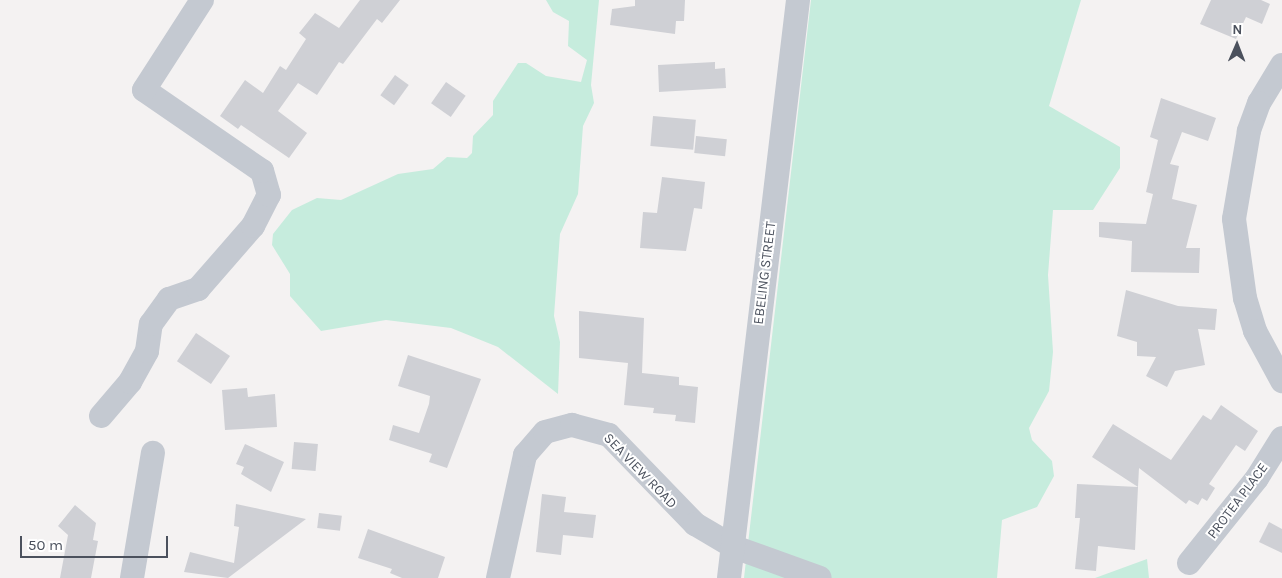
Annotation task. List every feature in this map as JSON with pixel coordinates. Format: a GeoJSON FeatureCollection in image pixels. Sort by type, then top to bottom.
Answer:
{"type":"FeatureCollection","features":[{"type":"Feature","properties":{"kind":"street"},"geometry":{"type":"LineString","coordinates":[[101,416],[130,382],[147,351],[150,324],[169,299],[198,289],[253,226],[268,194],[262,171],[144,90],[202,0]]}},
{"type":"Feature","properties":{"kind":"street","name":"EBELING STREET"},"geometry":{"type":"LineString","coordinates":[[729,578],[798,0]]}},
{"type":"Feature","properties":{"kind":"street"},"geometry":{"type":"LineString","coordinates":[[1282,66],[1259,103],[1248,131],[1234,219],[1245,298],[1255,332],[1282,381]]}},
{"type":"Feature","properties":{"kind":"street","name":"SEA VIEW ROAD"},"geometry":{"type":"LineString","coordinates":[[498,578],[525,455],[545,432],[561,426],[592,428],[609,435],[671,504],[734,547],[820,578]]}},
{"type":"Feature","properties":{"kind":"street","name":"PROTEA PLACE"},"geometry":{"type":"LineString","coordinates":[[1189,562],[1257,478],[1282,438]]}},
{"type":"Feature","properties":{"kind":"street"},"geometry":{"type":"LineString","coordinates":[[132,578],[153,453]]}},
{"type":"Feature","properties":{"kind":"green space"},"geometry":{"type":"Polygon","coordinates":[[[546,0],[599,0],[591,85],[594,103],[583,126],[578,194],[560,234],[554,316],[560,342],[558,394],[498,347],[451,328],[386,320],[321,331],[290,296],[290,274],[272,245],[273,234],[292,210],[317,198],[341,200],[398,174],[433,169],[447,157],[467,158],[472,153],[473,136],[493,115],[493,101],[518,63],[526,63],[546,76],[581,82],[587,60],[568,46],[569,21],[553,12],[546,0]]]}},
{"type":"Feature","properties":{"kind":"green space"},"geometry":{"type":"Polygon","coordinates":[[[811,0],[1081,0],[1049,106],[1120,147],[1120,168],[1093,210],[1053,210],[1048,275],[1053,352],[1049,391],[1029,428],[1032,440],[1052,461],[1054,476],[1037,507],[1002,520],[997,578],[744,578],[811,0]]]}},
{"type":"Feature","properties":{"kind":"green space"},"geometry":{"type":"Polygon","coordinates":[[[1147,559],[1149,578],[1095,578],[1147,559]]]}},
{"type":"Feature","properties":{"kind":"building"},"geometry":{"type":"Polygon","coordinates":[[[360,0],[400,0],[382,23],[377,19],[343,64],[339,62],[317,95],[298,83],[278,111],[307,133],[289,158],[241,125],[238,129],[220,116],[245,80],[263,93],[280,66],[286,70],[306,39],[299,33],[315,13],[339,28],[360,0]]]}},
{"type":"Feature","properties":{"kind":"building"},"geometry":{"type":"Polygon","coordinates":[[[635,0],[685,0],[684,21],[676,21],[675,34],[610,25],[612,9],[635,6],[635,0]]]}},
{"type":"Feature","properties":{"kind":"building"},"geometry":{"type":"Polygon","coordinates":[[[1211,0],[1261,0],[1270,4],[1262,24],[1246,17],[1236,39],[1200,24],[1211,0]]]}},
{"type":"Feature","properties":{"kind":"building"},"geometry":{"type":"Polygon","coordinates":[[[715,62],[715,69],[725,68],[726,88],[659,92],[658,65],[715,62]]]}},
{"type":"Feature","properties":{"kind":"building"},"geometry":{"type":"Polygon","coordinates":[[[395,75],[409,85],[394,105],[380,95],[395,75]]]}},
{"type":"Feature","properties":{"kind":"building"},"geometry":{"type":"Polygon","coordinates":[[[446,82],[466,96],[451,117],[431,103],[446,82]]]}},
{"type":"Feature","properties":{"kind":"building"},"geometry":{"type":"Polygon","coordinates":[[[1161,98],[1216,118],[1208,141],[1182,132],[1170,164],[1179,166],[1172,199],[1197,205],[1186,248],[1200,248],[1199,273],[1131,272],[1132,241],[1099,237],[1099,222],[1146,224],[1153,194],[1146,192],[1158,140],[1150,137],[1161,98]]]}},
{"type":"Feature","properties":{"kind":"building"},"geometry":{"type":"Polygon","coordinates":[[[653,116],[696,120],[693,150],[650,146],[653,116]]]}},
{"type":"Feature","properties":{"kind":"building"},"geometry":{"type":"Polygon","coordinates":[[[696,136],[727,139],[725,156],[694,153],[696,136]]]}},
{"type":"Feature","properties":{"kind":"building"},"geometry":{"type":"Polygon","coordinates":[[[662,177],[705,182],[702,209],[694,208],[686,251],[640,248],[643,212],[657,213],[662,177]]]}},
{"type":"Feature","properties":{"kind":"building"},"geometry":{"type":"Polygon","coordinates":[[[1126,290],[1178,306],[1217,309],[1215,330],[1198,329],[1205,365],[1175,371],[1167,387],[1146,376],[1156,357],[1137,356],[1137,342],[1117,336],[1126,290]]]}},
{"type":"Feature","properties":{"kind":"building"},"geometry":{"type":"Polygon","coordinates":[[[579,311],[644,318],[642,373],[679,377],[679,385],[698,387],[695,423],[675,421],[676,415],[653,413],[654,408],[624,405],[628,363],[579,358],[579,311]]]}},
{"type":"Feature","properties":{"kind":"building"},"geometry":{"type":"Polygon","coordinates":[[[196,333],[230,356],[211,384],[177,361],[196,333]]]}},
{"type":"Feature","properties":{"kind":"building"},"geometry":{"type":"Polygon","coordinates":[[[408,355],[481,379],[447,468],[429,462],[432,454],[389,440],[393,425],[419,433],[429,404],[430,396],[398,386],[408,355]]]}},
{"type":"Feature","properties":{"kind":"building"},"geometry":{"type":"Polygon","coordinates":[[[247,388],[248,397],[275,394],[277,427],[225,430],[222,390],[247,388]]]}},
{"type":"Feature","properties":{"kind":"building"},"geometry":{"type":"Polygon","coordinates":[[[1221,405],[1258,431],[1245,451],[1236,445],[1209,484],[1215,488],[1207,501],[1202,498],[1198,505],[1189,500],[1186,504],[1139,468],[1138,487],[1092,457],[1113,424],[1171,460],[1203,415],[1211,420],[1221,405]]]}},
{"type":"Feature","properties":{"kind":"building"},"geometry":{"type":"Polygon","coordinates":[[[294,442],[318,444],[316,471],[292,469],[294,442]]]}},
{"type":"Feature","properties":{"kind":"building"},"geometry":{"type":"Polygon","coordinates":[[[245,444],[284,462],[271,492],[241,474],[244,467],[236,464],[245,444]]]}},
{"type":"Feature","properties":{"kind":"building"},"geometry":{"type":"Polygon","coordinates":[[[1077,484],[1138,487],[1135,550],[1098,546],[1096,571],[1075,569],[1080,518],[1075,518],[1077,484]]]}},
{"type":"Feature","properties":{"kind":"building"},"geometry":{"type":"Polygon","coordinates":[[[542,494],[566,497],[564,512],[596,515],[593,538],[563,535],[561,555],[536,552],[542,494]]]}},
{"type":"Feature","properties":{"kind":"building"},"geometry":{"type":"Polygon","coordinates":[[[236,504],[306,519],[228,578],[184,572],[190,552],[234,563],[239,527],[234,526],[236,504]]]}},
{"type":"Feature","properties":{"kind":"building"},"geometry":{"type":"Polygon","coordinates":[[[75,505],[96,523],[93,540],[98,541],[91,578],[60,578],[68,535],[58,526],[75,505]]]}},
{"type":"Feature","properties":{"kind":"building"},"geometry":{"type":"Polygon","coordinates":[[[319,513],[342,516],[340,531],[317,528],[319,513]]]}},
{"type":"Feature","properties":{"kind":"building"},"geometry":{"type":"Polygon","coordinates":[[[1269,522],[1282,529],[1282,553],[1259,542],[1269,522]]]}},
{"type":"Feature","properties":{"kind":"building"},"geometry":{"type":"Polygon","coordinates":[[[368,529],[445,557],[438,578],[402,578],[390,573],[392,569],[358,558],[368,529]]]}}]}
